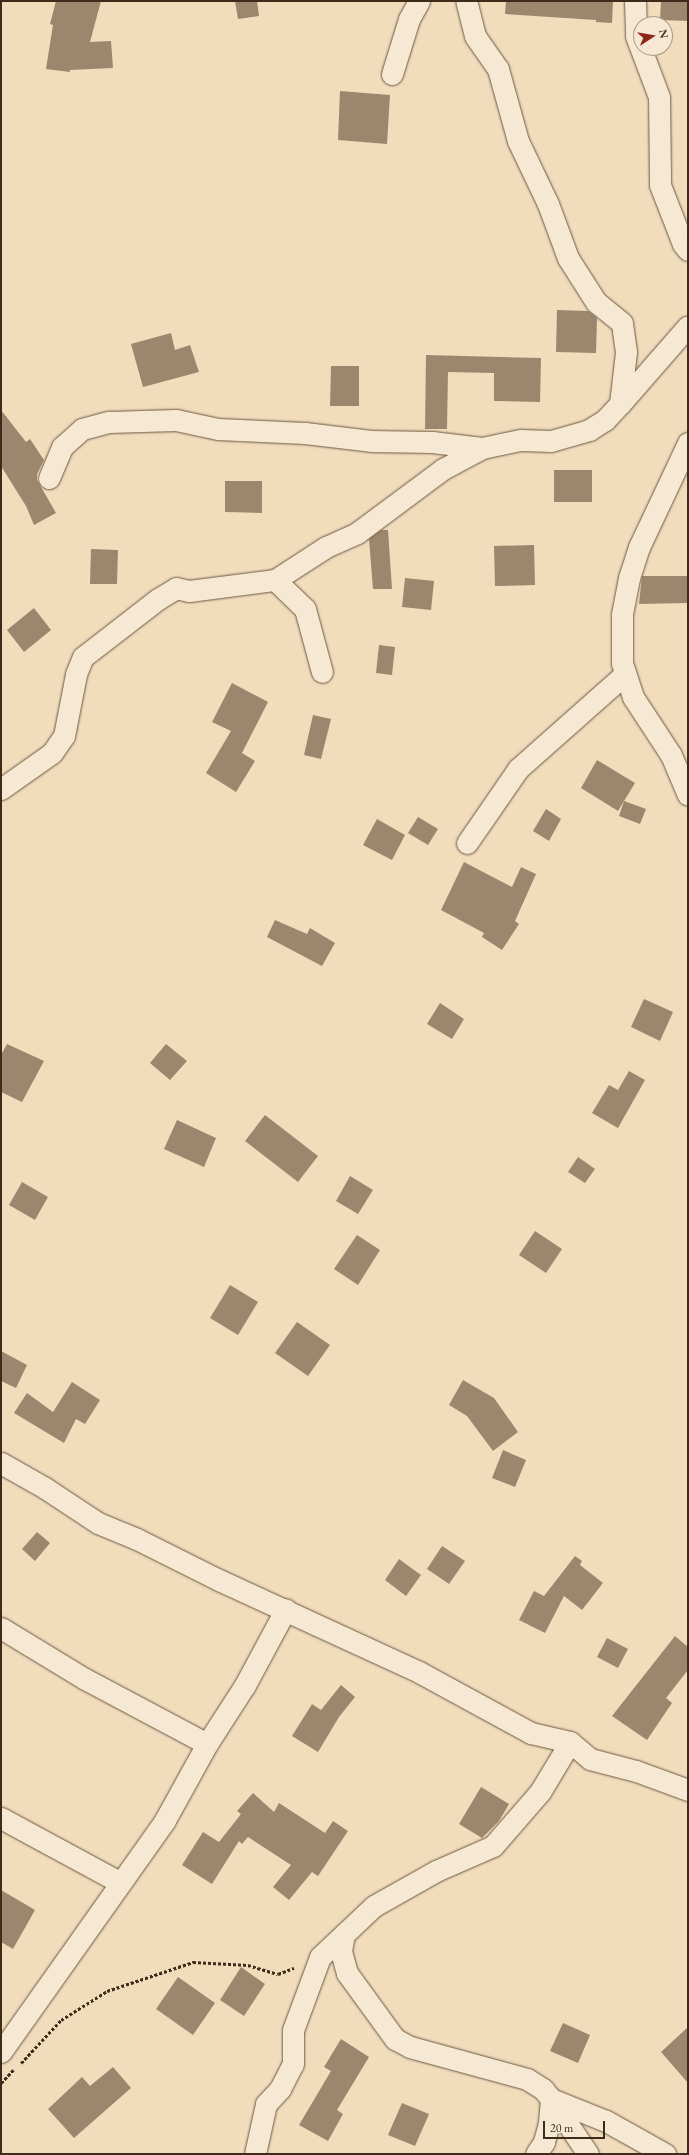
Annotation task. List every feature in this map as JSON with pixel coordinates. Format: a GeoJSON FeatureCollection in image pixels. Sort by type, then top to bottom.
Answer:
{"type":"FeatureCollection","features":[{"type":"Feature","properties":{"kind":"street"},"geometry":{"type":"LineString","coordinates":[[392,74],[408,18],[419,1]]}},
{"type":"Feature","properties":{"kind":"street"},"geometry":{"type":"LineString","coordinates":[[466,1],[475,36],[498,69],[518,141],[548,204],[568,258],[596,302],[622,323],[626,352],[620,404]]}},
{"type":"Feature","properties":{"kind":"street"},"geometry":{"type":"LineString","coordinates":[[635,1],[636,36],[659,97],[660,185],[683,244],[688,250]]}},
{"type":"Feature","properties":{"kind":"street"},"geometry":{"type":"LineString","coordinates":[[1,790],[52,753],[64,736],[76,674],[83,657],[133,617],[176,588],[189,591],[275,580],[326,547],[357,534],[443,468],[482,448],[521,440],[551,441],[589,430],[605,420],[688,326]]}},
{"type":"Feature","properties":{"kind":"street"},"geometry":{"type":"LineString","coordinates":[[49,478],[62,447],[82,429],[109,422],[176,420],[218,429],[305,433],[371,441],[432,442],[482,448]]}},
{"type":"Feature","properties":{"kind":"street"},"geometry":{"type":"LineString","coordinates":[[688,443],[652,515],[629,578],[622,615],[622,663],[633,697],[671,755],[688,795]]}},
{"type":"Feature","properties":{"kind":"street"},"geometry":{"type":"LineString","coordinates":[[275,580],[305,609],[322,672]]}},
{"type":"Feature","properties":{"kind":"street"},"geometry":{"type":"LineString","coordinates":[[467,843],[518,769],[625,674]]}},
{"type":"Feature","properties":{"kind":"street"},"geometry":{"type":"LineString","coordinates":[[1,1463],[45,1488],[98,1523],[419,1672],[531,1733],[570,1742],[590,1759],[636,1771],[688,1790]]}},
{"type":"Feature","properties":{"kind":"street"},"geometry":{"type":"LineString","coordinates":[[1,2052],[164,1820],[207,1744],[245,1685],[286,1609]]}},
{"type":"Feature","properties":{"kind":"street"},"geometry":{"type":"LineString","coordinates":[[1,1628],[85,1679],[207,1744]]}},
{"type":"Feature","properties":{"kind":"street"},"geometry":{"type":"LineString","coordinates":[[255,2154],[266,2104],[280,2089],[293,2064],[293,2030],[320,1957],[374,1906],[436,1871],[494,1846],[540,1792],[570,1742]]}},
{"type":"Feature","properties":{"kind":"street"},"geometry":{"type":"LineString","coordinates":[[1,1818],[121,1883]]}},
{"type":"Feature","properties":{"kind":"street"},"geometry":{"type":"LineString","coordinates":[[344,1934],[341,1951],[347,1973],[395,2039],[410,2047],[527,2079],[544,2089],[588,2154]]}},
{"type":"Feature","properties":{"kind":"street"},"geometry":{"type":"LineString","coordinates":[[536,2154],[544,2142],[549,2123],[551,2099]]}},
{"type":"Feature","properties":{"kind":"street"},"geometry":{"type":"LineString","coordinates":[[551,2099],[606,2121],[665,2154]]}},
{"type":"Feature","properties":{"kind":"path"},"geometry":{"type":"LineString","coordinates":[[1,2083],[45,2040],[61,2020],[107,1991],[193,1962],[248,1964],[278,1974],[320,1957]]}},
{"type":"Feature","properties":{"kind":"building"},"geometry":{"type":"Polygon","coordinates":[[[56,1],[101,1],[90,42],[111,41],[113,68],[70,70],[70,72],[46,69],[53,25],[50,24],[56,1]]]}},
{"type":"Feature","properties":{"kind":"building"},"geometry":{"type":"Polygon","coordinates":[[[235,1],[257,1],[259,16],[238,19],[235,1]]]}},
{"type":"Feature","properties":{"kind":"building"},"geometry":{"type":"Polygon","coordinates":[[[506,1],[613,1],[612,23],[596,22],[596,20],[505,14],[506,1]]]}},
{"type":"Feature","properties":{"kind":"building"},"geometry":{"type":"Polygon","coordinates":[[[661,1],[688,1],[688,21],[673,20],[673,16],[660,16],[661,1]]]}},
{"type":"Feature","properties":{"kind":"building"},"geometry":{"type":"Polygon","coordinates":[[[340,91],[390,95],[387,144],[338,140],[340,91]]]}},
{"type":"Feature","properties":{"kind":"building"},"geometry":{"type":"Polygon","coordinates":[[[557,310],[588,311],[597,318],[596,353],[556,352],[557,310]]]}},
{"type":"Feature","properties":{"kind":"building"},"geometry":{"type":"Polygon","coordinates":[[[171,333],[175,350],[190,345],[199,372],[143,387],[131,344],[171,333]]]}},
{"type":"Feature","properties":{"kind":"building"},"geometry":{"type":"Polygon","coordinates":[[[426,355],[541,358],[540,402],[494,401],[494,373],[448,372],[447,429],[425,429],[426,355]]]}},
{"type":"Feature","properties":{"kind":"building"},"geometry":{"type":"Polygon","coordinates":[[[331,366],[359,366],[359,406],[330,406],[331,366]]]}},
{"type":"Feature","properties":{"kind":"building"},"geometry":{"type":"Polygon","coordinates":[[[1,410],[26,442],[30,439],[44,460],[37,474],[37,480],[56,513],[34,525],[26,506],[1,466],[1,410]]]}},
{"type":"Feature","properties":{"kind":"building"},"geometry":{"type":"Polygon","coordinates":[[[554,470],[592,470],[592,502],[554,502],[554,470]]]}},
{"type":"Feature","properties":{"kind":"building"},"geometry":{"type":"Polygon","coordinates":[[[225,481],[262,481],[262,513],[225,512],[225,481]]]}},
{"type":"Feature","properties":{"kind":"building"},"geometry":{"type":"Polygon","coordinates":[[[381,530],[388,530],[392,589],[373,589],[369,539],[381,530]]]}},
{"type":"Feature","properties":{"kind":"building"},"geometry":{"type":"Polygon","coordinates":[[[534,545],[535,585],[495,586],[494,546],[534,545]]]}},
{"type":"Feature","properties":{"kind":"building"},"geometry":{"type":"Polygon","coordinates":[[[91,549],[118,550],[117,584],[90,584],[91,549]]]}},
{"type":"Feature","properties":{"kind":"building"},"geometry":{"type":"Polygon","coordinates":[[[642,576],[688,576],[688,603],[639,604],[642,576]]]}},
{"type":"Feature","properties":{"kind":"building"},"geometry":{"type":"Polygon","coordinates":[[[405,578],[434,581],[431,610],[402,607],[405,578]]]}},
{"type":"Feature","properties":{"kind":"building"},"geometry":{"type":"Polygon","coordinates":[[[34,608],[51,630],[24,652],[7,630],[34,608]]]}},
{"type":"Feature","properties":{"kind":"building"},"geometry":{"type":"Polygon","coordinates":[[[379,645],[395,647],[392,675],[376,673],[379,645]]]}},
{"type":"Feature","properties":{"kind":"building"},"geometry":{"type":"Polygon","coordinates":[[[232,683],[268,702],[242,753],[255,761],[236,792],[206,773],[231,731],[212,722],[232,683]]]}},
{"type":"Feature","properties":{"kind":"building"},"geometry":{"type":"Polygon","coordinates":[[[313,715],[331,719],[321,759],[304,755],[313,715]]]}},
{"type":"Feature","properties":{"kind":"building"},"geometry":{"type":"Polygon","coordinates":[[[597,760],[635,783],[618,811],[581,788],[597,760]]]}},
{"type":"Feature","properties":{"kind":"building"},"geometry":{"type":"Polygon","coordinates":[[[624,801],[646,809],[640,824],[619,816],[624,801]]]}},
{"type":"Feature","properties":{"kind":"building"},"geometry":{"type":"Polygon","coordinates":[[[546,809],[561,819],[549,841],[533,831],[546,809]]]}},
{"type":"Feature","properties":{"kind":"building"},"geometry":{"type":"Polygon","coordinates":[[[418,817],[438,829],[428,845],[408,833],[418,817]]]}},
{"type":"Feature","properties":{"kind":"building"},"geometry":{"type":"Polygon","coordinates":[[[377,819],[405,835],[392,860],[363,845],[377,819]]]}},
{"type":"Feature","properties":{"kind":"building"},"geometry":{"type":"Polygon","coordinates":[[[464,862],[512,887],[521,867],[536,874],[515,921],[519,924],[502,950],[482,937],[484,933],[441,910],[464,862]]]}},
{"type":"Feature","properties":{"kind":"building"},"geometry":{"type":"Polygon","coordinates":[[[275,920],[307,934],[310,928],[335,943],[322,966],[267,937],[275,920]]]}},
{"type":"Feature","properties":{"kind":"building"},"geometry":{"type":"Polygon","coordinates":[[[644,999],[673,1012],[660,1041],[631,1027],[644,999]]]}},
{"type":"Feature","properties":{"kind":"building"},"geometry":{"type":"Polygon","coordinates":[[[440,1003],[464,1019],[452,1039],[427,1024],[440,1003]]]}},
{"type":"Feature","properties":{"kind":"building"},"geometry":{"type":"Polygon","coordinates":[[[7,1044],[44,1061],[22,1102],[1,1092],[1,1055],[7,1044]]]}},
{"type":"Feature","properties":{"kind":"building"},"geometry":{"type":"Polygon","coordinates":[[[166,1044],[187,1061],[170,1080],[150,1063],[166,1044]]]}},
{"type":"Feature","properties":{"kind":"building"},"geometry":{"type":"Polygon","coordinates":[[[629,1071],[645,1080],[618,1128],[592,1113],[609,1085],[618,1090],[629,1071]]]}},
{"type":"Feature","properties":{"kind":"building"},"geometry":{"type":"Polygon","coordinates":[[[265,1115],[318,1156],[298,1182],[245,1141],[265,1115]]]}},
{"type":"Feature","properties":{"kind":"building"},"geometry":{"type":"Polygon","coordinates":[[[177,1120],[216,1138],[204,1167],[164,1149],[177,1120]]]}},
{"type":"Feature","properties":{"kind":"building"},"geometry":{"type":"Polygon","coordinates":[[[578,1157],[595,1169],[585,1183],[568,1172],[578,1157]]]}},
{"type":"Feature","properties":{"kind":"building"},"geometry":{"type":"Polygon","coordinates":[[[350,1176],[373,1190],[358,1214],[336,1201],[350,1176]]]}},
{"type":"Feature","properties":{"kind":"building"},"geometry":{"type":"Polygon","coordinates":[[[22,1182],[48,1197],[35,1220],[9,1205],[22,1182]]]}},
{"type":"Feature","properties":{"kind":"building"},"geometry":{"type":"Polygon","coordinates":[[[535,1231],[562,1249],[546,1273],[519,1255],[535,1231]]]}},
{"type":"Feature","properties":{"kind":"building"},"geometry":{"type":"Polygon","coordinates":[[[357,1235],[380,1250],[358,1285],[334,1269],[357,1235]]]}},
{"type":"Feature","properties":{"kind":"building"},"geometry":{"type":"Polygon","coordinates":[[[230,1285],[258,1302],[238,1335],[210,1318],[230,1285]]]}},
{"type":"Feature","properties":{"kind":"building"},"geometry":{"type":"Polygon","coordinates":[[[297,1322],[330,1345],[308,1376],[275,1353],[297,1322]]]}},
{"type":"Feature","properties":{"kind":"building"},"geometry":{"type":"Polygon","coordinates":[[[1,1351],[27,1365],[16,1388],[1,1381],[1,1351]]]}},
{"type":"Feature","properties":{"kind":"building"},"geometry":{"type":"Polygon","coordinates":[[[463,1380],[494,1398],[518,1432],[493,1451],[467,1416],[449,1405],[463,1380]]]}},
{"type":"Feature","properties":{"kind":"building"},"geometry":{"type":"Polygon","coordinates":[[[72,1382],[100,1400],[85,1424],[76,1419],[64,1443],[14,1413],[27,1393],[53,1412],[72,1382]]]}},
{"type":"Feature","properties":{"kind":"building"},"geometry":{"type":"Polygon","coordinates":[[[503,1450],[526,1460],[515,1487],[492,1478],[503,1450]]]}},
{"type":"Feature","properties":{"kind":"building"},"geometry":{"type":"Polygon","coordinates":[[[37,1532],[50,1543],[35,1561],[22,1549],[37,1532]]]}},
{"type":"Feature","properties":{"kind":"building"},"geometry":{"type":"Polygon","coordinates":[[[442,1546],[465,1561],[449,1584],[427,1569],[442,1546]]]}},
{"type":"Feature","properties":{"kind":"building"},"geometry":{"type":"Polygon","coordinates":[[[575,1556],[582,1561],[580,1565],[603,1583],[582,1610],[564,1596],[545,1633],[519,1620],[534,1591],[544,1596],[575,1556]]]}},
{"type":"Feature","properties":{"kind":"building"},"geometry":{"type":"Polygon","coordinates":[[[399,1559],[421,1575],[406,1596],[385,1580],[399,1559]]]}},
{"type":"Feature","properties":{"kind":"building"},"geometry":{"type":"Polygon","coordinates":[[[675,1636],[688,1647],[688,1670],[666,1698],[672,1703],[647,1740],[612,1716],[675,1636]]]}},
{"type":"Feature","properties":{"kind":"building"},"geometry":{"type":"Polygon","coordinates":[[[607,1638],[628,1649],[618,1668],[597,1657],[607,1638]]]}},
{"type":"Feature","properties":{"kind":"building"},"geometry":{"type":"Polygon","coordinates":[[[341,1685],[355,1697],[339,1717],[318,1752],[292,1736],[312,1704],[321,1710],[341,1685]]]}},
{"type":"Feature","properties":{"kind":"building"},"geometry":{"type":"Polygon","coordinates":[[[481,1787],[509,1804],[499,1821],[482,1838],[459,1824],[481,1787]]]}},
{"type":"Feature","properties":{"kind":"building"},"geometry":{"type":"Polygon","coordinates":[[[253,1793],[274,1812],[279,1803],[325,1833],[333,1821],[348,1831],[318,1876],[312,1872],[289,1900],[273,1887],[291,1865],[248,1837],[242,1844],[239,1841],[212,1884],[182,1865],[203,1832],[219,1842],[241,1814],[237,1811],[253,1793]]]}},
{"type":"Feature","properties":{"kind":"building"},"geometry":{"type":"Polygon","coordinates":[[[1,1890],[35,1910],[13,1949],[1,1942],[1,1890]]]}},
{"type":"Feature","properties":{"kind":"building"},"geometry":{"type":"Polygon","coordinates":[[[241,1967],[265,1984],[244,2016],[220,2000],[241,1967]]]}},
{"type":"Feature","properties":{"kind":"building"},"geometry":{"type":"Polygon","coordinates":[[[178,1977],[215,2003],[193,2035],[156,2009],[178,1977]]]}},
{"type":"Feature","properties":{"kind":"building"},"geometry":{"type":"Polygon","coordinates":[[[563,2023],[590,2035],[578,2063],[550,2051],[563,2023]]]}},
{"type":"Feature","properties":{"kind":"building"},"geometry":{"type":"Polygon","coordinates":[[[688,2027],[688,2083],[661,2052],[688,2027]]]}},
{"type":"Feature","properties":{"kind":"building"},"geometry":{"type":"Polygon","coordinates":[[[341,2039],[369,2057],[337,2110],[343,2114],[328,2141],[299,2125],[331,2071],[324,2067],[341,2039]]]}},
{"type":"Feature","properties":{"kind":"building"},"geometry":{"type":"Polygon","coordinates":[[[113,2067],[131,2088],[74,2138],[48,2109],[82,2077],[90,2086],[113,2067]]]}},
{"type":"Feature","properties":{"kind":"building"},"geometry":{"type":"Polygon","coordinates":[[[402,2103],[429,2114],[415,2146],[388,2135],[402,2103]]]}}]}
